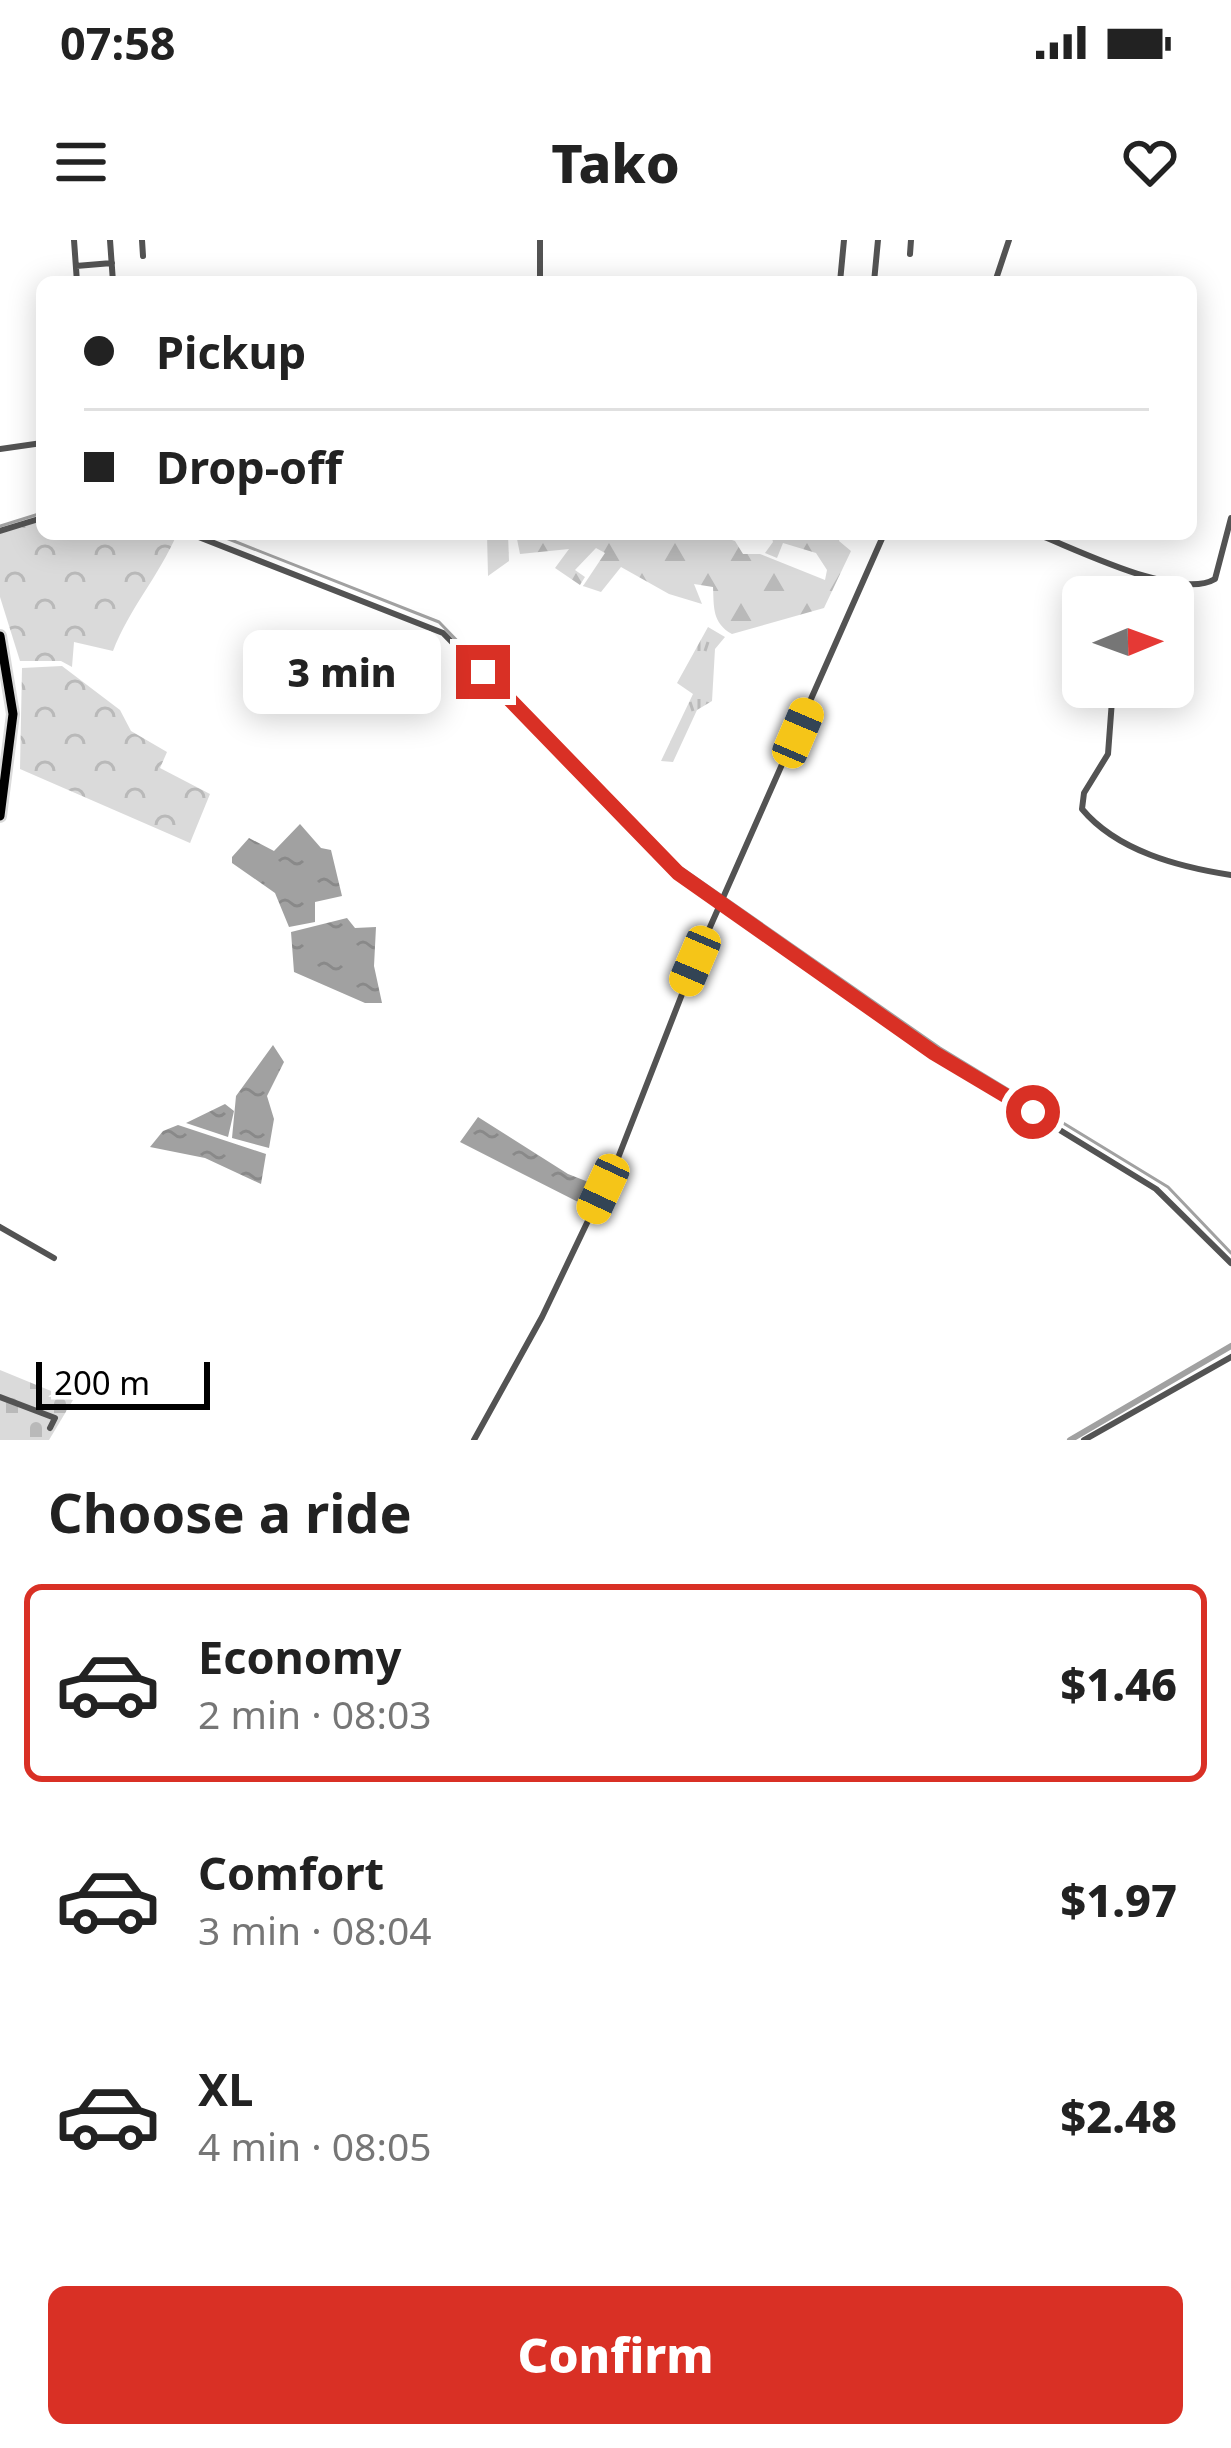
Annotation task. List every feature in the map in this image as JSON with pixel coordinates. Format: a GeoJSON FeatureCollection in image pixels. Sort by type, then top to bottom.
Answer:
{"type":"FeatureCollection","features":[{"type":"Feature","properties":{"kind":"main road"},"geometry":{"type":"LineString","coordinates":[[0,636],[13,714],[0,816]]}},
{"type":"Feature","properties":{"kind":"street"},"geometry":{"type":"LineString","coordinates":[[74,240],[76,276]]}},
{"type":"Feature","properties":{"kind":"street"},"geometry":{"type":"LineString","coordinates":[[110,240],[113,276]]}},
{"type":"Feature","properties":{"kind":"street"},"geometry":{"type":"LineString","coordinates":[[142,240],[143,256]]}},
{"type":"Feature","properties":{"kind":"street"},"geometry":{"type":"LineString","coordinates":[[540,240],[540,276]]}},
{"type":"Feature","properties":{"kind":"street"},"geometry":{"type":"LineString","coordinates":[[841,276],[844,240]]}},
{"type":"Feature","properties":{"kind":"street"},"geometry":{"type":"LineString","coordinates":[[875,276],[878,240]]}},
{"type":"Feature","properties":{"kind":"street"},"geometry":{"type":"LineString","coordinates":[[910,254],[911,240]]}},
{"type":"Feature","properties":{"kind":"street"},"geometry":{"type":"LineString","coordinates":[[997,276],[1010,240]]}},
{"type":"Feature","properties":{"kind":"street"},"geometry":{"type":"LineString","coordinates":[[76,266],[112,263]]}},
{"type":"Feature","properties":{"kind":"street"},"geometry":{"type":"LineString","coordinates":[[0,448],[36,444]]}},
{"type":"Feature","properties":{"kind":"street"},"geometry":{"type":"LineString","coordinates":[[1194,581],[1213,582],[1231,518]]}},
{"type":"Feature","properties":{"kind":"street"},"geometry":{"type":"LineString","coordinates":[[0,531],[36,520]]}},
{"type":"Feature","properties":{"kind":"street"},"geometry":{"type":"LineString","coordinates":[[206,540],[443,633],[666,863],[934,1053],[1156,1189],[1231,1263]]}},
{"type":"Feature","properties":{"kind":"street"},"geometry":{"type":"LineString","coordinates":[[474,1440],[542,1317],[608,1179],[881,540]]}},
{"type":"Feature","properties":{"kind":"street"},"geometry":{"type":"LineString","coordinates":[[1053,540],[1147,576]]}},
{"type":"Feature","properties":{"kind":"street"},"geometry":{"type":"LineString","coordinates":[[1111,708],[1108,754],[1084,793],[1082,809],[1125,842],[1181,864],[1231,875]]}},
{"type":"Feature","properties":{"kind":"street"},"geometry":{"type":"LineString","coordinates":[[0,1227],[54,1258]]}},
{"type":"Feature","properties":{"kind":"street"},"geometry":{"type":"LineString","coordinates":[[1084,1440],[1231,1358]]}},
{"type":"Feature","properties":{"kind":"street"},"geometry":{"type":"LineString","coordinates":[[0,1397],[56,1418],[50,1428]]}},
{"type":"Feature","properties":{"kind":"green space"},"geometry":{"type":"Polygon","coordinates":[[[36,522],[36,540],[174,540],[113,651],[74,642],[72,667],[61,661],[20,661],[0,597],[0,533],[36,522]]]}},
{"type":"Feature","properties":{"kind":"green space"},"geometry":{"type":"Polygon","coordinates":[[[487,540],[508,540],[509,561],[488,576],[487,540]]]}},
{"type":"Feature","properties":{"kind":"green space"},"geometry":{"type":"Polygon","coordinates":[[[517,540],[732,540],[743,554],[760,554],[825,580],[827,570],[816,553],[783,543],[777,558],[765,553],[772,540],[839,540],[851,551],[824,608],[732,634],[717,620],[713,587],[694,584],[702,604],[669,594],[621,567],[601,592],[583,586],[605,553],[596,548],[575,570],[585,577],[580,585],[555,568],[569,549],[520,554],[517,540]]]}},
{"type":"Feature","properties":{"kind":"green space"},"geometry":{"type":"Polygon","coordinates":[[[708,627],[725,637],[715,649],[712,701],[697,710],[673,762],[661,761],[693,694],[677,683],[708,627]]]}},
{"type":"Feature","properties":{"kind":"green space"},"geometry":{"type":"Polygon","coordinates":[[[62,666],[120,710],[131,731],[167,752],[160,768],[210,794],[190,843],[20,769],[22,668],[62,666]]]}},
{"type":"Feature","properties":{"kind":"green space"},"geometry":{"type":"Polygon","coordinates":[[[0,1370],[73,1400],[49,1440],[0,1440],[0,1370]]]}},
{"type":"Feature","properties":{"kind":"water"},"geometry":{"type":"Polygon","coordinates":[[[300,824],[321,848],[331,850],[342,896],[315,902],[315,922],[289,927],[275,893],[232,863],[232,857],[249,838],[274,851],[300,824]]]}},
{"type":"Feature","properties":{"kind":"water"},"geometry":{"type":"Polygon","coordinates":[[[347,918],[355,928],[376,927],[374,966],[382,1003],[365,1003],[294,972],[291,932],[347,918]]]}},
{"type":"Feature","properties":{"kind":"water"},"geometry":{"type":"Polygon","coordinates":[[[273,1045],[284,1062],[267,1096],[274,1119],[269,1148],[232,1138],[236,1096],[273,1045]]]}},
{"type":"Feature","properties":{"kind":"water"},"geometry":{"type":"Polygon","coordinates":[[[225,1104],[234,1111],[228,1137],[186,1123],[225,1104]]]}},
{"type":"Feature","properties":{"kind":"water"},"geometry":{"type":"Polygon","coordinates":[[[478,1117],[568,1174],[596,1185],[586,1206],[460,1142],[478,1117]]]}},
{"type":"Feature","properties":{"kind":"water"},"geometry":{"type":"Polygon","coordinates":[[[178,1125],[266,1154],[261,1184],[205,1158],[150,1147],[163,1131],[178,1125]]]}},
{"type":"Feature","properties":{"kind":"waterway"},"geometry":{"type":"LineString","coordinates":[[0,526],[36,515]]}},
{"type":"Feature","properties":{"kind":"waterway"},"geometry":{"type":"LineString","coordinates":[[231,540],[439,622],[651,841]]}},
{"type":"Feature","properties":{"kind":"waterway"},"geometry":{"type":"LineString","coordinates":[[670,860],[940,1048],[1168,1187],[1231,1253]]}},
{"type":"Feature","properties":{"kind":"waterway"},"geometry":{"type":"LineString","coordinates":[[1070,1440],[1231,1346]]}},
{"type":"Feature","properties":{"kind":"route"},"geometry":{"type":"LineString","coordinates":[[483,672],[678,873],[934,1053],[1033,1112]]}}]}
